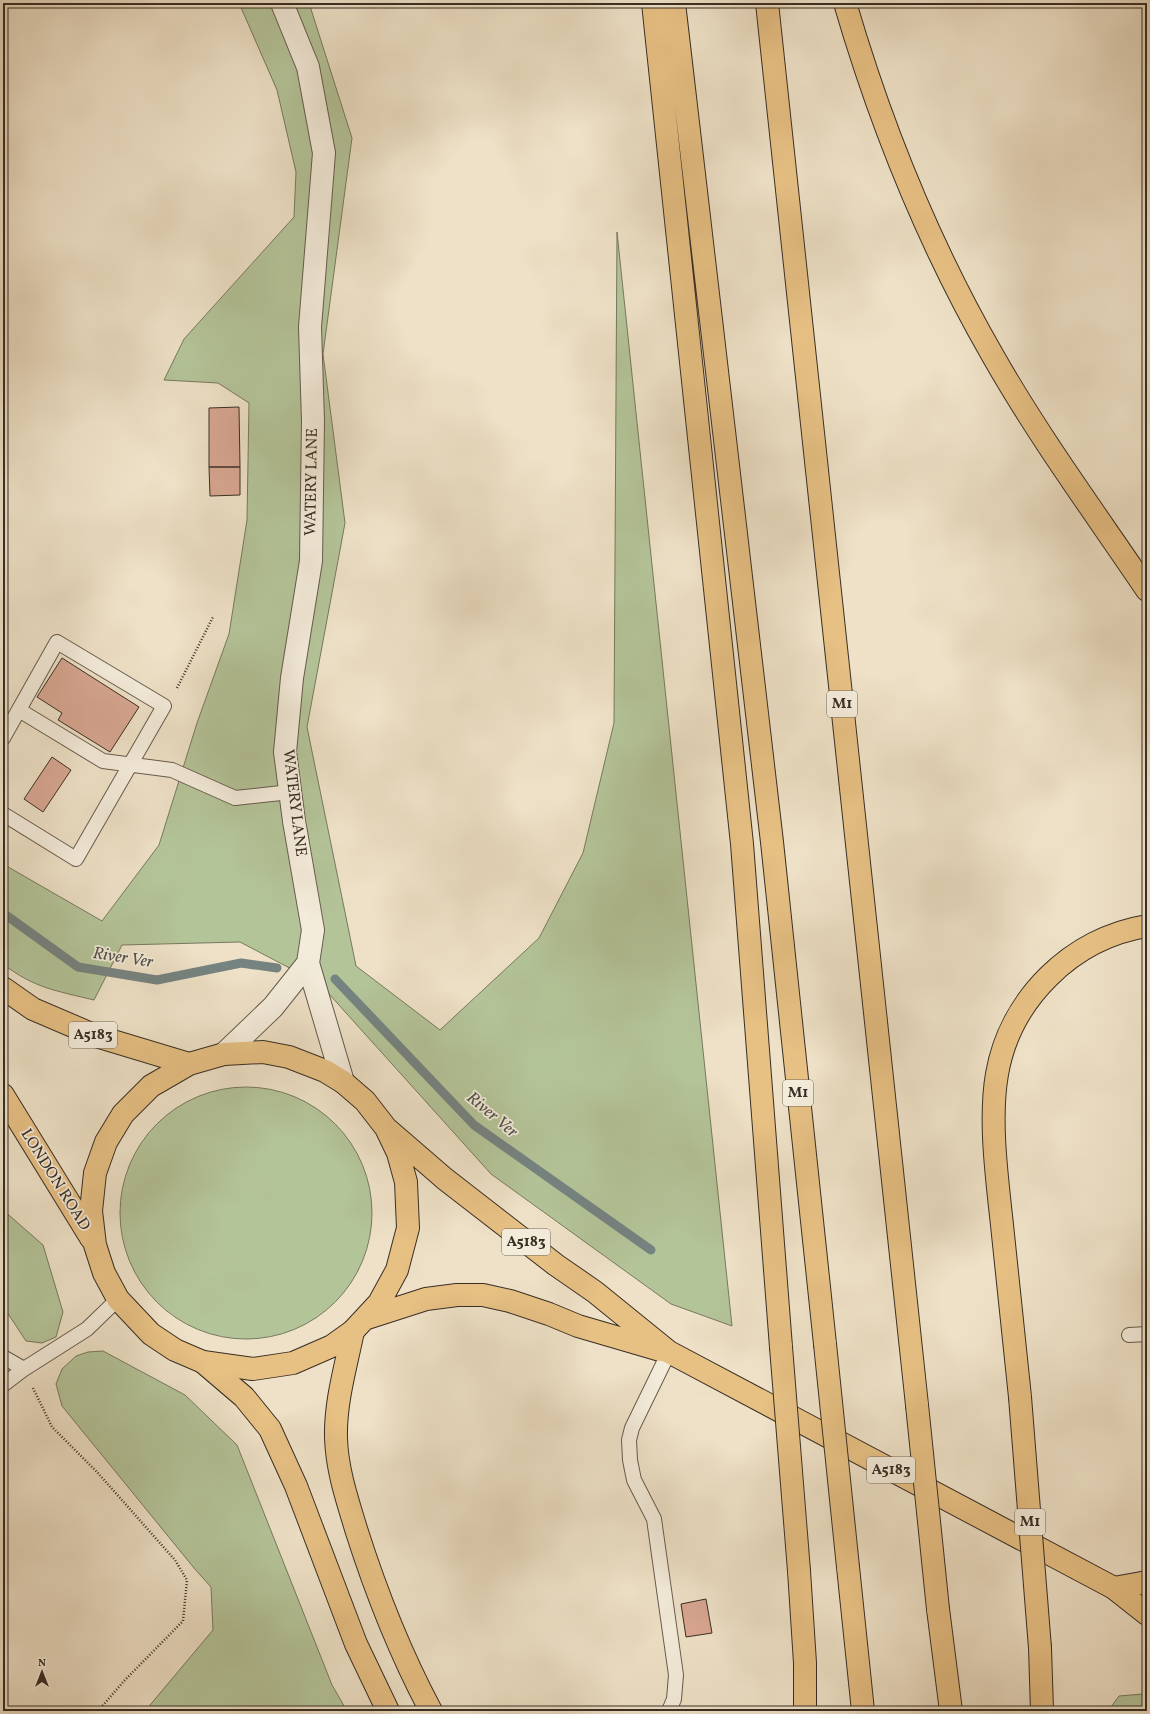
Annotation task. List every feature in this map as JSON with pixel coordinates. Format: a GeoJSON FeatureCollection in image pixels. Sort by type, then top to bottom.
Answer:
{"type":"FeatureCollection","features":[{"type":"Feature","properties":{"kind":"main road"},"geometry":{"type":"LineString","coordinates":[[653,3],[742,844],[799,1572],[805,1663],[805,1711]]}},
{"type":"Feature","properties":{"kind":"main road","name":"M1"},"geometry":{"type":"LineString","coordinates":[[674,3],[773,849],[863,1711]]}},
{"type":"Feature","properties":{"kind":"main road","name":"M1"},"geometry":{"type":"LineString","coordinates":[[767,3],[938,1609],[951,1711]]}},
{"type":"Feature","properties":{"kind":"main road"},"geometry":{"type":"LineString","coordinates":[[845,3],[863,63],[893,148],[936,247],[970,314],[1019,400],[1147,590]]}},
{"type":"Feature","properties":{"kind":"main road","name":"M1"},"geometry":{"type":"LineString","coordinates":[[1042,1711],[1040,1648],[1020,1397],[995,1148],[994,1111],[996,1084],[1004,1048],[1024,1005],[1048,976],[1077,953],[1099,941],[1135,928],[1147,926]]}},
{"type":"Feature","properties":{"kind":"main road","name":"A5183"},"geometry":{"type":"LineString","coordinates":[[3,988],[33,1009],[96,1036],[190,1064]]}},
{"type":"Feature","properties":{"kind":"main road"},"geometry":{"type":"LineString","coordinates":[[263,1052],[289,1057],[325,1071],[343,1082],[365,1101],[386,1128],[398,1153],[406,1182],[408,1228],[397,1270],[378,1303],[360,1324],[332,1346],[292,1363],[253,1369],[203,1362],[175,1350],[151,1334],[118,1299],[104,1273],[95,1245],[91,1210],[95,1173],[106,1142],[123,1114],[151,1086],[190,1064],[224,1054],[263,1052]]}},
{"type":"Feature","properties":{"kind":"main road","name":"LONDON ROAD"},"geometry":{"type":"LineString","coordinates":[[3,1095],[95,1245]]}},
{"type":"Feature","properties":{"kind":"main road","name":"A5183"},"geometry":{"type":"LineString","coordinates":[[386,1128],[445,1179],[595,1292],[669,1352],[1114,1588],[1147,1614]]}},
{"type":"Feature","properties":{"kind":"main road","name":"A5183"},"geometry":{"type":"LineString","coordinates":[[360,1324],[426,1299],[457,1295],[483,1295],[510,1300],[578,1326],[669,1352]]}},
{"type":"Feature","properties":{"kind":"main road"},"geometry":{"type":"LineString","coordinates":[[360,1324],[336,1420],[337,1460],[341,1482],[371,1577],[398,1644],[431,1711]]}},
{"type":"Feature","properties":{"kind":"main road"},"geometry":{"type":"LineString","coordinates":[[203,1362],[244,1397],[270,1429],[296,1486],[356,1644],[388,1711]]}},
{"type":"Feature","properties":{"kind":"main road"},"geometry":{"type":"LineString","coordinates":[[1114,1588],[1147,1582]]}},
{"type":"Feature","properties":{"kind":"main road","name":"A5183"},"geometry":{"type":"LineString","coordinates":[[1114,1588],[1147,1595]]}},
{"type":"Feature","properties":{"kind":"street","name":"WATERY LANE"},"geometry":{"type":"LineString","coordinates":[[282,3],[308,67],[324,153],[310,327],[313,421],[311,561],[292,678],[285,752],[290,792],[313,930],[308,963]]}},
{"type":"Feature","properties":{"kind":"street"},"geometry":{"type":"LineString","coordinates":[[224,1054],[272,1007],[308,963]]}},
{"type":"Feature","properties":{"kind":"street"},"geometry":{"type":"LineString","coordinates":[[308,963],[343,1082]]}},
{"type":"Feature","properties":{"kind":"lane"},"geometry":{"type":"LineString","coordinates":[[3,738],[57,642],[164,706],[76,859],[3,814]]}},
{"type":"Feature","properties":{"kind":"lane"},"geometry":{"type":"LineString","coordinates":[[19,710],[103,760],[172,770],[235,798],[290,792]]}},
{"type":"Feature","properties":{"kind":"lane"},"geometry":{"type":"LineString","coordinates":[[3,1386],[24,1369],[87,1329],[118,1299]]}},
{"type":"Feature","properties":{"kind":"lane"},"geometry":{"type":"LineString","coordinates":[[1129,1335],[1147,1334]]}},
{"type":"Feature","properties":{"kind":"lane"},"geometry":{"type":"LineString","coordinates":[[669,1352],[632,1428],[630,1440],[630,1460],[634,1480],[654,1519],[676,1675],[674,1699],[669,1711]]}},
{"type":"Feature","properties":{"kind":"lane"},"geometry":{"type":"LineString","coordinates":[[3,1357],[24,1369]]}},
{"type":"Feature","properties":{"kind":"path"},"geometry":{"type":"LineString","coordinates":[[164,706],[171,700],[213,616]]}},
{"type":"Feature","properties":{"kind":"path"},"geometry":{"type":"LineString","coordinates":[[24,1369],[52,1426],[97,1472],[170,1554],[187,1580],[183,1621],[124,1681],[98,1711]]}},
{"type":"Feature","properties":{"kind":"green space"},"geometry":{"type":"Polygon","coordinates":[[[239,3],[309,3],[352,138],[323,354],[345,523],[307,727],[356,966],[440,1030],[539,938],[583,853],[614,723],[617,232],[732,1326],[671,1304],[491,1174],[320,984],[240,942],[122,945],[94,1000],[46,988],[14,972],[3,964],[3,864],[102,921],[159,845],[197,723],[229,634],[247,520],[249,403],[218,383],[164,380],[184,339],[294,217],[296,172],[277,90],[239,3]]]}},
{"type":"Feature","properties":{"kind":"green space"},"geometry":{"type":"Polygon","coordinates":[[[234,1087],[258,1087],[283,1092],[306,1102],[326,1115],[344,1133],[357,1153],[367,1176],[372,1201],[370,1238],[363,1261],[344,1293],[326,1311],[306,1324],[283,1334],[258,1339],[234,1339],[209,1334],[186,1324],[166,1311],[148,1293],[135,1273],[125,1250],[120,1225],[120,1201],[125,1176],[135,1153],[148,1133],[166,1115],[186,1102],[209,1092],[234,1087]]]}},
{"type":"Feature","properties":{"kind":"green space"},"geometry":{"type":"Polygon","coordinates":[[[3,1210],[43,1245],[63,1312],[56,1337],[42,1343],[26,1341],[3,1306],[3,1210]]]}},
{"type":"Feature","properties":{"kind":"green space"},"geometry":{"type":"Polygon","coordinates":[[[103,1351],[185,1395],[237,1445],[332,1685],[347,1711],[145,1711],[213,1630],[211,1587],[62,1406],[56,1384],[62,1369],[76,1356],[88,1352],[103,1351]]]}},
{"type":"Feature","properties":{"kind":"green space"},"geometry":{"type":"Polygon","coordinates":[[[1147,1695],[1147,1711],[1108,1711],[1119,1696],[1147,1695]]]}},
{"type":"Feature","properties":{"kind":"building"},"geometry":{"type":"Polygon","coordinates":[[[239,407],[240,467],[209,467],[209,408],[239,407]]]}},
{"type":"Feature","properties":{"kind":"building"},"geometry":{"type":"Polygon","coordinates":[[[209,467],[240,467],[240,495],[210,496],[209,467]]]}},
{"type":"Feature","properties":{"kind":"building"},"geometry":{"type":"Polygon","coordinates":[[[62,658],[139,707],[110,752],[58,720],[62,713],[37,697],[62,658]]]}},
{"type":"Feature","properties":{"kind":"building"},"geometry":{"type":"Polygon","coordinates":[[[52,757],[71,770],[43,812],[24,799],[52,757]]]}},
{"type":"Feature","properties":{"kind":"building"},"geometry":{"type":"Polygon","coordinates":[[[706,1599],[712,1633],[686,1637],[681,1604],[706,1599]]]}},
{"type":"Feature","properties":{"kind":"waterway","name":"River Ver"},"geometry":{"type":"LineString","coordinates":[[3,913],[78,967],[157,980],[241,963],[277,968]]}},
{"type":"Feature","properties":{"kind":"waterway","name":"River Ver"},"geometry":{"type":"LineString","coordinates":[[335,979],[474,1125],[651,1250]]}}]}
